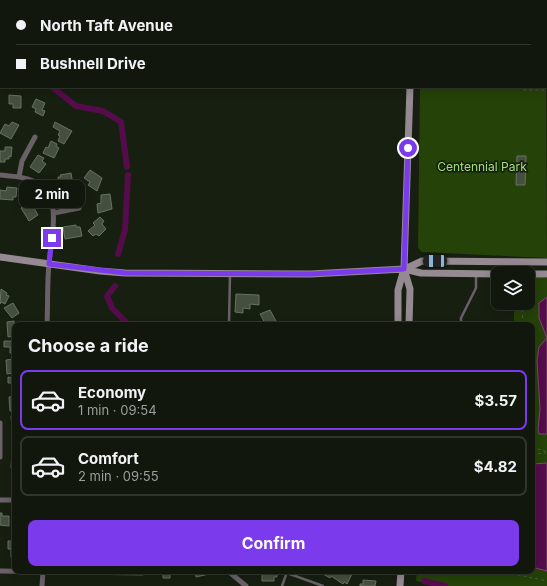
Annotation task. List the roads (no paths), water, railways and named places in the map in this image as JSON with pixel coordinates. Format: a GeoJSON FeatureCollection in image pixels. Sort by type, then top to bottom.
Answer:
{"type":"FeatureCollection","features":[{"type":"Feature","properties":{"kind":"main road"},"geometry":{"type":"LineString","coordinates":[[398,322],[398,290],[404,269],[410,88]]}},
{"type":"Feature","properties":{"kind":"main road"},"geometry":{"type":"LineString","coordinates":[[0,257],[125,273],[311,274],[404,269],[421,273],[491,274]]}},
{"type":"Feature","properties":{"kind":"main road"},"geometry":{"type":"LineString","coordinates":[[404,269],[422,262],[547,262]]}},
{"type":"Feature","properties":{"kind":"main road"},"geometry":{"type":"LineString","coordinates":[[404,269],[410,289],[410,322]]}},
{"type":"Feature","properties":{"kind":"main road"},"geometry":{"type":"LineString","coordinates":[[535,274],[547,274]]}},
{"type":"Feature","properties":{"kind":"main road"},"geometry":{"type":"LineString","coordinates":[[400,586],[401,574]]}},
{"type":"Feature","properties":{"kind":"street"},"geometry":{"type":"LineString","coordinates":[[19,177],[22,161],[35,137]]}},
{"type":"Feature","properties":{"kind":"street"},"geometry":{"type":"LineString","coordinates":[[0,176],[19,177],[30,180],[43,189],[49,196],[54,213],[54,223],[49,264],[47,322]]}},
{"type":"Feature","properties":{"kind":"street"},"geometry":{"type":"LineString","coordinates":[[54,213],[79,208]]}},
{"type":"Feature","properties":{"kind":"street"},"geometry":{"type":"LineString","coordinates":[[0,423],[0,457]]}},
{"type":"Feature","properties":{"kind":"street"},"geometry":{"type":"LineString","coordinates":[[0,500],[12,500]]}},
{"type":"Feature","properties":{"kind":"street"},"geometry":{"type":"LineString","coordinates":[[0,571],[12,571]]}},
{"type":"Feature","properties":{"kind":"street"},"geometry":{"type":"LineString","coordinates":[[42,586],[43,574]]}},
{"type":"Feature","properties":{"kind":"street"},"geometry":{"type":"LineString","coordinates":[[232,574],[246,586]]}},
{"type":"Feature","properties":{"kind":"lane"},"geometry":{"type":"LineString","coordinates":[[229,322],[230,273]]}},
{"type":"Feature","properties":{"kind":"lane"},"geometry":{"type":"LineString","coordinates":[[461,322],[461,318],[476,288],[476,275]]}},
{"type":"Feature","properties":{"kind":"lane"},"geometry":{"type":"LineString","coordinates":[[282,586],[286,574]]}},
{"type":"Feature","properties":{"kind":"lane"},"geometry":{"type":"LineString","coordinates":[[292,574],[322,586]]}},
{"type":"Feature","properties":{"kind":"waterway"},"geometry":{"type":"LineString","coordinates":[[53,88],[76,106],[103,111],[121,122],[127,167]]}},
{"type":"Feature","properties":{"kind":"waterway"},"geometry":{"type":"LineString","coordinates":[[118,254],[125,230],[128,175]]}},
{"type":"Feature","properties":{"kind":"waterway"},"geometry":{"type":"LineString","coordinates":[[115,286],[107,296],[112,308],[126,322]]}},
{"type":"Feature","properties":{"kind":"waterway"},"geometry":{"type":"LineString","coordinates":[[424,581],[445,586]]}},
{"type":"Feature","properties":{"kind":"park label","name":"Centennial Park"},"geometry":{"type":"Point","coordinates":[482,166]}}]}
